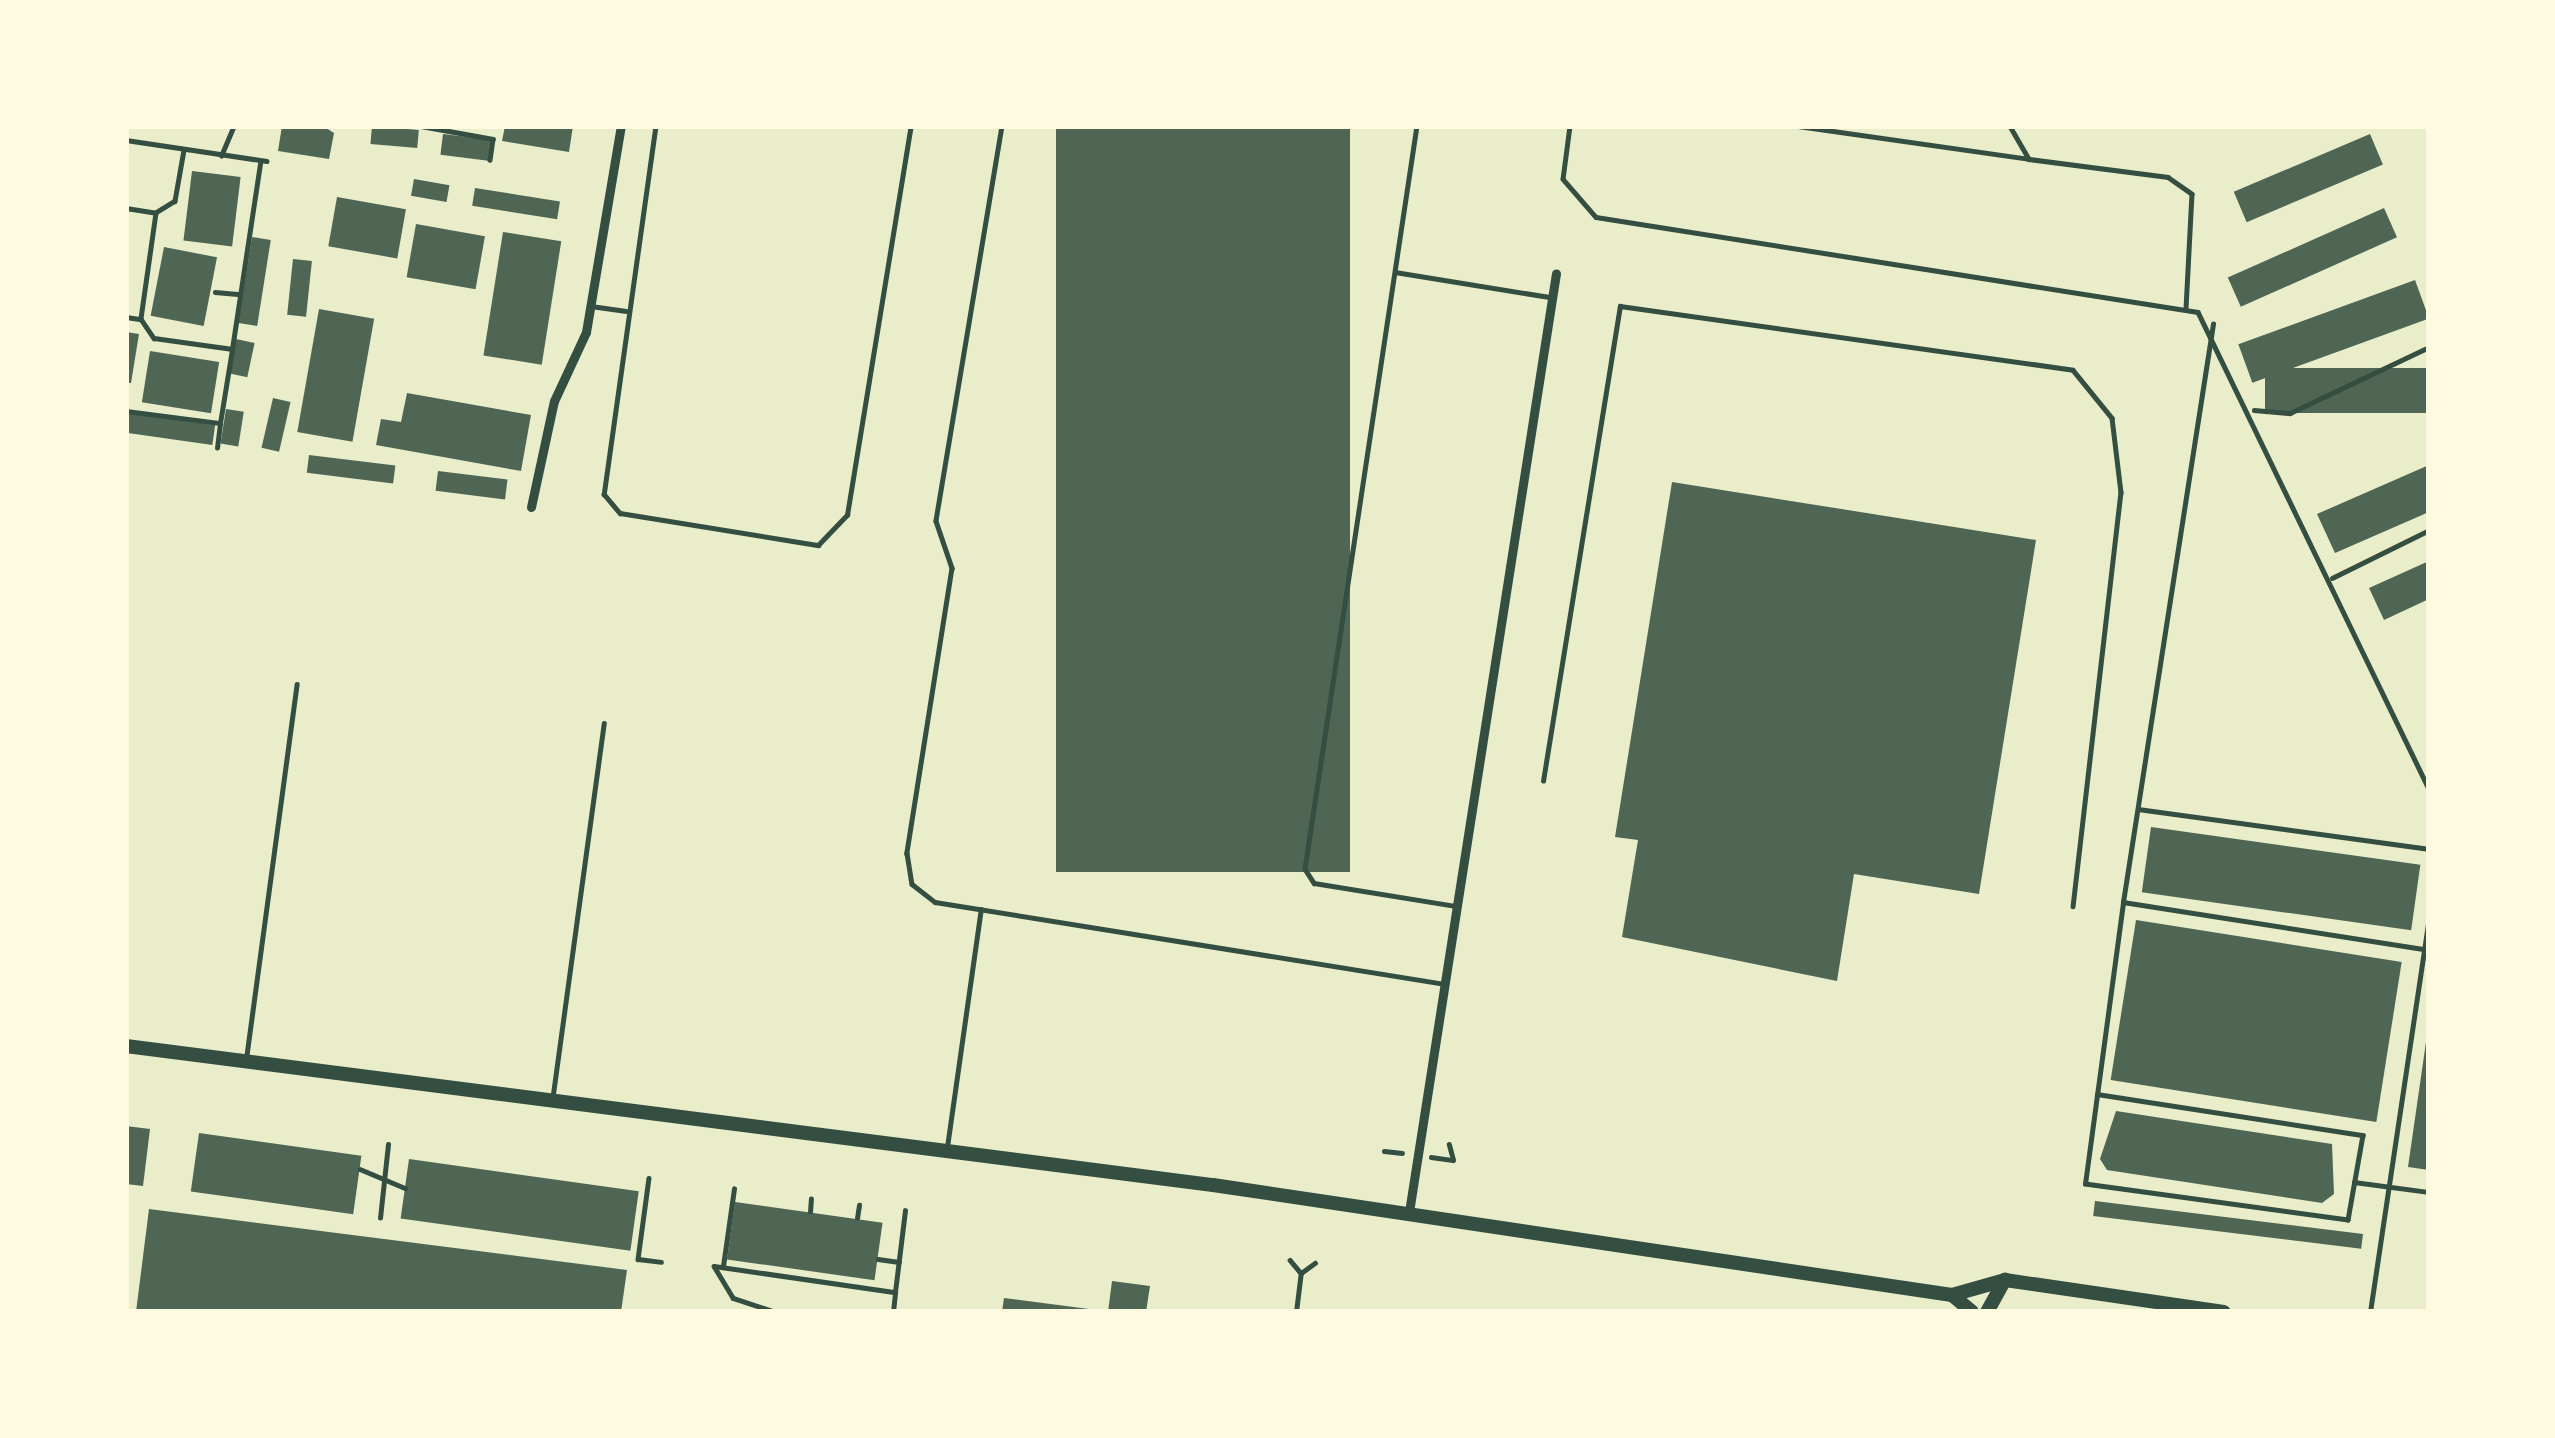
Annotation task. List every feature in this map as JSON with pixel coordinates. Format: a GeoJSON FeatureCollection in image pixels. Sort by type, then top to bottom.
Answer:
{"type":"FeatureCollection","features":[{"type":"Feature","properties":{"kind":"main road"},"geometry":{"type":"LineString","coordinates":[[126,1046],[1409,1212],[1952,1295],[2005,1280],[2224,1312]]}},
{"type":"Feature","properties":{"kind":"main road"},"geometry":{"type":"LineString","coordinates":[[1987,1312],[2005,1280]]}},
{"type":"Feature","properties":{"kind":"main road"},"geometry":{"type":"LineString","coordinates":[[1952,1295],[1972,1312]]}},
{"type":"Feature","properties":{"kind":"street"},"geometry":{"type":"LineString","coordinates":[[531,507],[554,401],[591,305],[620,126]]}},
{"type":"Feature","properties":{"kind":"street"},"geometry":{"type":"LineString","coordinates":[[1409,1212],[1556,273]]}},
{"type":"Feature","properties":{"kind":"lane"},"geometry":{"type":"LineString","coordinates":[[656,126],[602,478],[620,513],[818,545],[837,536],[911,126]]}},
{"type":"Feature","properties":{"kind":"lane"},"geometry":{"type":"LineString","coordinates":[[1002,126],[936,520],[952,568],[907,853],[912,884],[934,902],[1445,984]]}},
{"type":"Feature","properties":{"kind":"lane"},"geometry":{"type":"LineString","coordinates":[[1417,126],[1305,869],[1313,883],[1457,906]]}},
{"type":"Feature","properties":{"kind":"lane"},"geometry":{"type":"LineString","coordinates":[[1570,126],[1563,179],[1596,217],[2186,309],[2213,324],[2429,789]]}},
{"type":"Feature","properties":{"kind":"lane"},"geometry":{"type":"LineString","coordinates":[[1798,126],[2168,177],[2192,194],[2186,309]]}},
{"type":"Feature","properties":{"kind":"lane"},"geometry":{"type":"LineString","coordinates":[[2010,126],[2029,159]]}},
{"type":"Feature","properties":{"kind":"lane"},"geometry":{"type":"LineString","coordinates":[[1395,272],[1552,297]]}},
{"type":"Feature","properties":{"kind":"lane"},"geometry":{"type":"LineString","coordinates":[[591,305],[626,310]]}},
{"type":"Feature","properties":{"kind":"lane"},"geometry":{"type":"LineString","coordinates":[[1543,781],[1620,306],[2073,370],[2113,418],[2121,492],[2074,906]]}},
{"type":"Feature","properties":{"kind":"lane"},"geometry":{"type":"LineString","coordinates":[[2097,1094],[2362,1135],[2348,1220],[2085,1184],[2122,902],[2213,324]]}},
{"type":"Feature","properties":{"kind":"lane"},"geometry":{"type":"LineString","coordinates":[[2254,410],[2290,413],[2429,346]]}},
{"type":"Feature","properties":{"kind":"lane"},"geometry":{"type":"LineString","coordinates":[[2331,578],[2429,530]]}},
{"type":"Feature","properties":{"kind":"lane"},"geometry":{"type":"LineString","coordinates":[[246,1061],[297,684]]}},
{"type":"Feature","properties":{"kind":"lane"},"geometry":{"type":"LineString","coordinates":[[552,1100],[604,723]]}},
{"type":"Feature","properties":{"kind":"lane"},"geometry":{"type":"LineString","coordinates":[[2138,809],[2429,849]]}},
{"type":"Feature","properties":{"kind":"lane"},"geometry":{"type":"LineString","coordinates":[[2122,902],[2425,949]]}},
{"type":"Feature","properties":{"kind":"lane"},"geometry":{"type":"LineString","coordinates":[[946,1150],[981,909]]}},
{"type":"Feature","properties":{"kind":"lane"},"geometry":{"type":"LineString","coordinates":[[2370,1312],[2429,917]]}},
{"type":"Feature","properties":{"kind":"lane"},"geometry":{"type":"LineString","coordinates":[[2418,992],[2429,994]]}},
{"type":"Feature","properties":{"kind":"lane"},"geometry":{"type":"LineString","coordinates":[[2354,1182],[2429,1192]]}},
{"type":"Feature","properties":{"kind":"path"},"geometry":{"type":"LineString","coordinates":[[128,126],[126,139],[263,162],[217,448]]}},
{"type":"Feature","properties":{"kind":"path"},"geometry":{"type":"LineString","coordinates":[[221,156],[234,126]]}},
{"type":"Feature","properties":{"kind":"path"},"geometry":{"type":"LineString","coordinates":[[410,126],[493,139],[490,160]]}},
{"type":"Feature","properties":{"kind":"path"},"geometry":{"type":"LineString","coordinates":[[126,208],[156,213],[176,201],[184,150]]}},
{"type":"Feature","properties":{"kind":"path"},"geometry":{"type":"LineString","coordinates":[[141,320],[156,213]]}},
{"type":"Feature","properties":{"kind":"path"},"geometry":{"type":"LineString","coordinates":[[146,281],[157,284]]}},
{"type":"Feature","properties":{"kind":"path"},"geometry":{"type":"LineString","coordinates":[[215,292],[240,294]]}},
{"type":"Feature","properties":{"kind":"path"},"geometry":{"type":"LineString","coordinates":[[126,317],[141,320],[154,338],[232,349]]}},
{"type":"Feature","properties":{"kind":"path"},"geometry":{"type":"LineString","coordinates":[[126,411],[220,423]]}},
{"type":"Feature","properties":{"kind":"path"},"geometry":{"type":"LineString","coordinates":[[380,1218],[388,1144]]}},
{"type":"Feature","properties":{"kind":"path"},"geometry":{"type":"LineString","coordinates":[[360,1169],[405,1188]]}},
{"type":"Feature","properties":{"kind":"path"},"geometry":{"type":"LineString","coordinates":[[649,1178],[638,1259],[661,1262]]}},
{"type":"Feature","properties":{"kind":"path"},"geometry":{"type":"LineString","coordinates":[[723,1266],[734,1189]]}},
{"type":"Feature","properties":{"kind":"path"},"geometry":{"type":"LineString","coordinates":[[810,1212],[812,1199]]}},
{"type":"Feature","properties":{"kind":"path"},"geometry":{"type":"LineString","coordinates":[[857,1218],[859,1205]]}},
{"type":"Feature","properties":{"kind":"path"},"geometry":{"type":"LineString","coordinates":[[893,1312],[905,1211]]}},
{"type":"Feature","properties":{"kind":"path"},"geometry":{"type":"LineString","coordinates":[[878,1259],[899,1262]]}},
{"type":"Feature","properties":{"kind":"path"},"geometry":{"type":"LineString","coordinates":[[1291,1260],[1301,1273],[1296,1312]]}},
{"type":"Feature","properties":{"kind":"path"},"geometry":{"type":"LineString","coordinates":[[1301,1273],[1315,1263]]}},
{"type":"Feature","properties":{"kind":"path"},"geometry":{"type":"LineString","coordinates":[[776,1312],[733,1298],[714,1266],[895,1292]]}},
{"type":"Feature","properties":{"kind":"building"},"geometry":{"type":"Polygon","coordinates":[[[282,126],[323,126],[334,133],[329,159],[278,151],[282,126]]]}},
{"type":"Feature","properties":{"kind":"building"},"geometry":{"type":"Polygon","coordinates":[[[372,126],[419,130],[417,148],[370,144],[372,126]]]}},
{"type":"Feature","properties":{"kind":"building"},"geometry":{"type":"Polygon","coordinates":[[[505,126],[573,126],[569,152],[502,141],[505,126]]]}},
{"type":"Feature","properties":{"kind":"building"},"geometry":{"type":"Polygon","coordinates":[[[1056,126],[1350,126],[1350,872],[1056,872],[1056,126]]]}},
{"type":"Feature","properties":{"kind":"building"},"geometry":{"type":"Polygon","coordinates":[[[443,134],[491,140],[488,161],[440,155],[443,134]]]}},
{"type":"Feature","properties":{"kind":"building"},"geometry":{"type":"Polygon","coordinates":[[[2370,134],[2383,164],[2247,222],[2234,192],[2370,134]]]}},
{"type":"Feature","properties":{"kind":"building"},"geometry":{"type":"Polygon","coordinates":[[[192,171],[241,177],[232,246],[183,240],[192,171]]]}},
{"type":"Feature","properties":{"kind":"building"},"geometry":{"type":"Polygon","coordinates":[[[414,179],[449,185],[447,202],[411,196],[414,179]]]}},
{"type":"Feature","properties":{"kind":"building"},"geometry":{"type":"Polygon","coordinates":[[[475,188],[560,201],[557,219],[472,206],[475,188]]]}},
{"type":"Feature","properties":{"kind":"building"},"geometry":{"type":"Polygon","coordinates":[[[337,197],[406,209],[397,258],[328,246],[337,197]]]}},
{"type":"Feature","properties":{"kind":"building"},"geometry":{"type":"Polygon","coordinates":[[[2384,208],[2397,237],[2241,307],[2228,278],[2384,208]]]}},
{"type":"Feature","properties":{"kind":"building"},"geometry":{"type":"Polygon","coordinates":[[[416,224],[485,236],[476,289],[407,277],[416,224]]]}},
{"type":"Feature","properties":{"kind":"building"},"geometry":{"type":"Polygon","coordinates":[[[503,232],[561,241],[542,365],[483,355],[503,232]]]}},
{"type":"Feature","properties":{"kind":"building"},"geometry":{"type":"Polygon","coordinates":[[[252,237],[271,240],[257,326],[238,323],[252,237]]]}},
{"type":"Feature","properties":{"kind":"building"},"geometry":{"type":"Polygon","coordinates":[[[164,247],[217,257],[204,326],[151,316],[164,247]]]}},
{"type":"Feature","properties":{"kind":"building"},"geometry":{"type":"Polygon","coordinates":[[[293,259],[312,261],[306,317],[287,315],[293,259]]]}},
{"type":"Feature","properties":{"kind":"building"},"geometry":{"type":"Polygon","coordinates":[[[2415,280],[2429,319],[2252,383],[2238,344],[2415,280]]]}},
{"type":"Feature","properties":{"kind":"building"},"geometry":{"type":"Polygon","coordinates":[[[319,309],[374,319],[352,442],[297,432],[319,309]]]}},
{"type":"Feature","properties":{"kind":"building"},"geometry":{"type":"Polygon","coordinates":[[[126,332],[139,334],[131,383],[126,383],[126,332]]]}},
{"type":"Feature","properties":{"kind":"building"},"geometry":{"type":"Polygon","coordinates":[[[236,339],[255,343],[247,377],[229,373],[236,339]]]}},
{"type":"Feature","properties":{"kind":"building"},"geometry":{"type":"Polygon","coordinates":[[[150,351],[219,362],[211,413],[142,402],[150,351]]]}},
{"type":"Feature","properties":{"kind":"building"},"geometry":{"type":"Polygon","coordinates":[[[2265,368],[2429,368],[2429,413],[2265,413],[2265,368]]]}},
{"type":"Feature","properties":{"kind":"building"},"geometry":{"type":"Polygon","coordinates":[[[407,393],[531,415],[521,471],[376,445],[381,419],[401,422],[407,393]]]}},
{"type":"Feature","properties":{"kind":"building"},"geometry":{"type":"Polygon","coordinates":[[[273,398],[291,402],[279,452],[262,448],[273,398]]]}},
{"type":"Feature","properties":{"kind":"building"},"geometry":{"type":"Polygon","coordinates":[[[226,409],[244,412],[238,446],[221,444],[226,409]]]}},
{"type":"Feature","properties":{"kind":"building"},"geometry":{"type":"Polygon","coordinates":[[[129,413],[215,425],[212,445],[126,433],[129,413]]]}},
{"type":"Feature","properties":{"kind":"building"},"geometry":{"type":"Polygon","coordinates":[[[309,455],[395,466],[393,483],[307,473],[309,455]]]}},
{"type":"Feature","properties":{"kind":"building"},"geometry":{"type":"Polygon","coordinates":[[[2429,465],[2429,512],[2335,553],[2317,514],[2429,465]]]}},
{"type":"Feature","properties":{"kind":"building"},"geometry":{"type":"Polygon","coordinates":[[[438,471],[507,480],[505,499],[436,491],[438,471]]]}},
{"type":"Feature","properties":{"kind":"building"},"geometry":{"type":"Polygon","coordinates":[[[1672,482],[2036,540],[1979,894],[1854,874],[1837,981],[1622,937],[1638,840],[1615,837],[1672,482]]]}},
{"type":"Feature","properties":{"kind":"building"},"geometry":{"type":"Polygon","coordinates":[[[2429,561],[2429,599],[2384,620],[2369,588],[2429,561]]]}},
{"type":"Feature","properties":{"kind":"building"},"geometry":{"type":"Polygon","coordinates":[[[2151,827],[2420,865],[2411,930],[2142,892],[2151,827]]]}},
{"type":"Feature","properties":{"kind":"building"},"geometry":{"type":"Polygon","coordinates":[[[2136,920],[2402,962],[2376,1122],[2111,1080],[2136,920]]]}},
{"type":"Feature","properties":{"kind":"building"},"geometry":{"type":"Polygon","coordinates":[[[2429,1043],[2429,1170],[2408,1167],[2429,1043]]]}},
{"type":"Feature","properties":{"kind":"building"},"geometry":{"type":"Polygon","coordinates":[[[2116,1111],[2332,1144],[2334,1194],[2322,1203],[2107,1170],[2100,1159],[2116,1111]]]}},
{"type":"Feature","properties":{"kind":"building"},"geometry":{"type":"Polygon","coordinates":[[[126,1126],[150,1129],[143,1186],[126,1184],[126,1126]]]}},
{"type":"Feature","properties":{"kind":"building"},"geometry":{"type":"Polygon","coordinates":[[[199,1133],[361,1156],[353,1214],[191,1191],[199,1133]]]}},
{"type":"Feature","properties":{"kind":"building"},"geometry":{"type":"Polygon","coordinates":[[[409,1159],[639,1191],[630,1251],[401,1218],[409,1159]]]}},
{"type":"Feature","properties":{"kind":"building"},"geometry":{"type":"Polygon","coordinates":[[[2095,1201],[2363,1234],[2361,1249],[2093,1216],[2095,1201]]]}},
{"type":"Feature","properties":{"kind":"building"},"geometry":{"type":"Polygon","coordinates":[[[735,1202],[883,1223],[874,1280],[727,1259],[735,1202]]]}},
{"type":"Feature","properties":{"kind":"building"},"geometry":{"type":"Polygon","coordinates":[[[149,1209],[627,1270],[621,1312],[136,1312],[149,1209]]]}},
{"type":"Feature","properties":{"kind":"building"},"geometry":{"type":"Polygon","coordinates":[[[1112,1281],[1150,1286],[1146,1312],[1108,1312],[1112,1281]]]}},
{"type":"Feature","properties":{"kind":"building"},"geometry":{"type":"Polygon","coordinates":[[[1004,1298],[1089,1309],[1089,1312],[1002,1312],[1004,1298]]]}}]}
